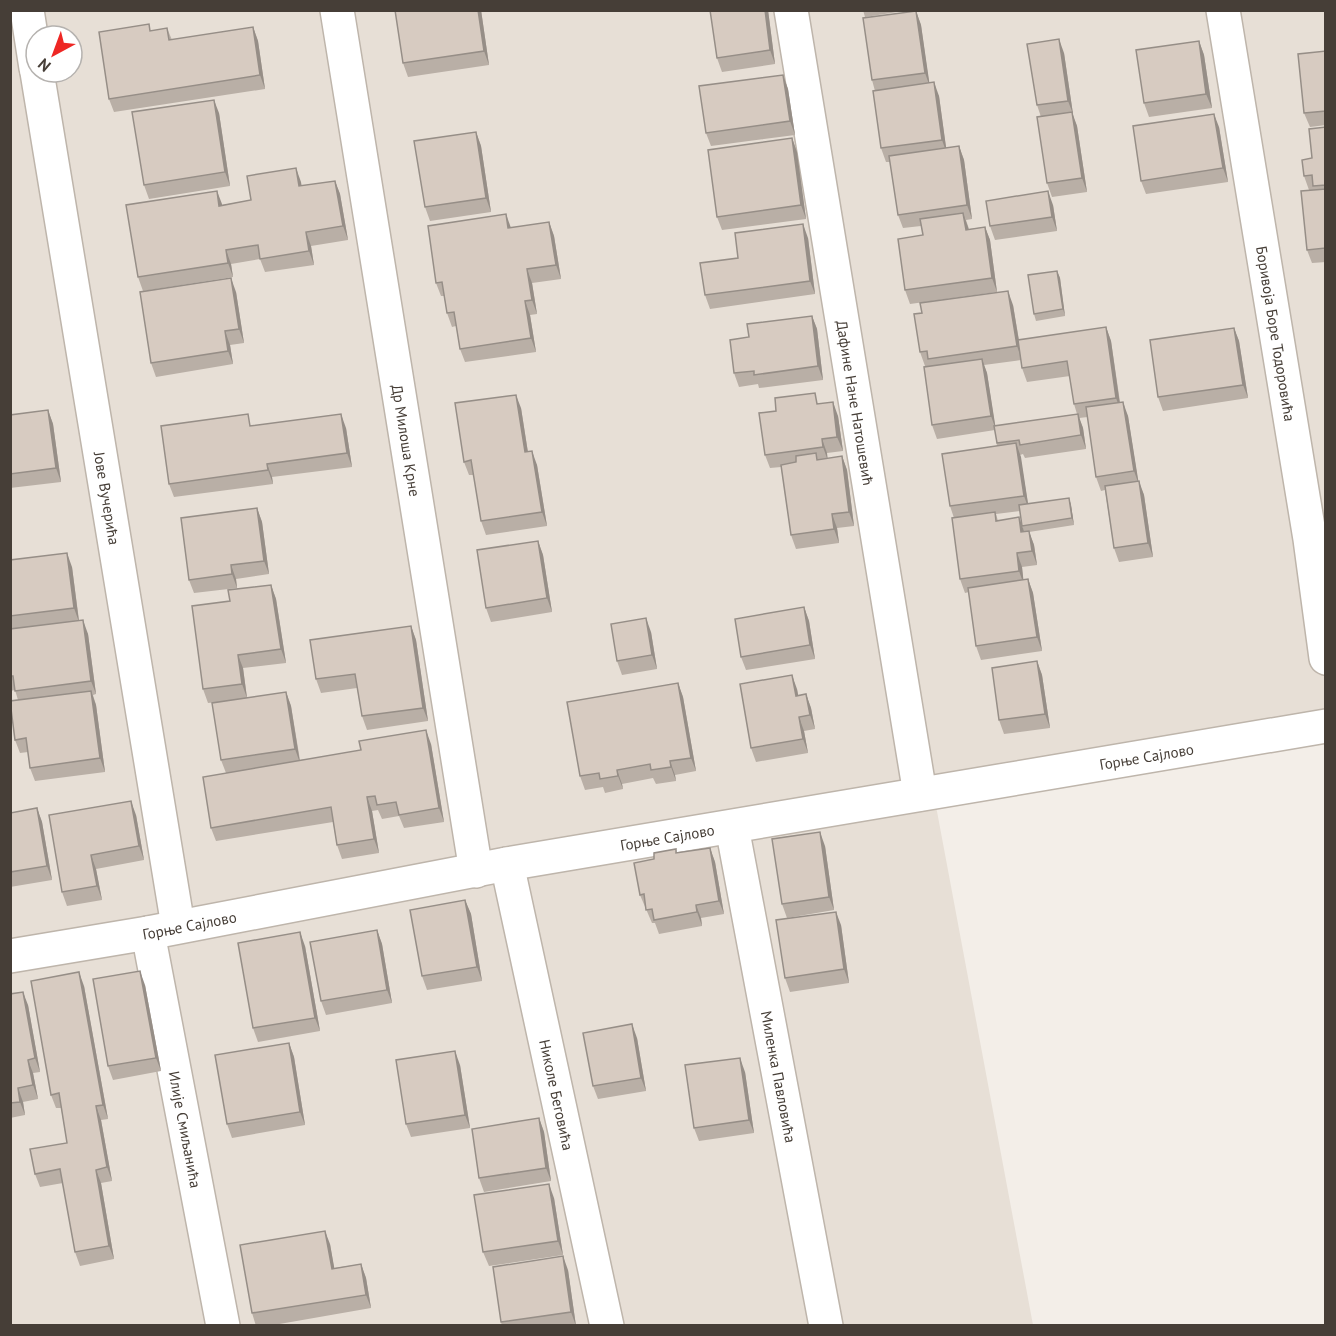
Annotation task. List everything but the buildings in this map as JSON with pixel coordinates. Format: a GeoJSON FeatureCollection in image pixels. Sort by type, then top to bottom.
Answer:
{"type":"FeatureCollection","features":[{"type":"Feature","properties":{"kind":"street","name":"Др Милоша Крне"},"geometry":{"type":"LineString","coordinates":[[337,10],[491,867]]}},
{"type":"Feature","properties":{"kind":"street","name":"Дафине Нане Натошевић"},"geometry":{"type":"LineString","coordinates":[[791,10],[920,794]]}},
{"type":"Feature","properties":{"kind":"street","name":"Боривоја Боре Тодоровића"},"geometry":{"type":"LineString","coordinates":[[1223,10],[1310,539],[1326,658]]}},
{"type":"Feature","properties":{"kind":"street","name":"Јове Вучерића"},"geometry":{"type":"LineString","coordinates":[[38,84],[163,929]]}},
{"type":"Feature","properties":{"kind":"street","name":"Горње Сајлово"},"geometry":{"type":"LineString","coordinates":[[10,956],[491,867],[1326,726]]}},
{"type":"Feature","properties":{"kind":"street","name":"Миленка Павловића"},"geometry":{"type":"LineString","coordinates":[[732,827],[826,1326]]}},
{"type":"Feature","properties":{"kind":"street","name":"Николе Беговића"},"geometry":{"type":"LineString","coordinates":[[491,867],[607,1326]]}},
{"type":"Feature","properties":{"kind":"street","name":"Илије Смиљанића"},"geometry":{"type":"LineString","coordinates":[[163,929],[223,1326]]}},
{"type":"Feature","properties":{"kind":"shaded area"},"geometry":{"type":"Polygon","coordinates":[[[10,11],[1325,11],[1325,722],[933,790],[1033,1325],[11,1325],[10,11]]]}}]}
